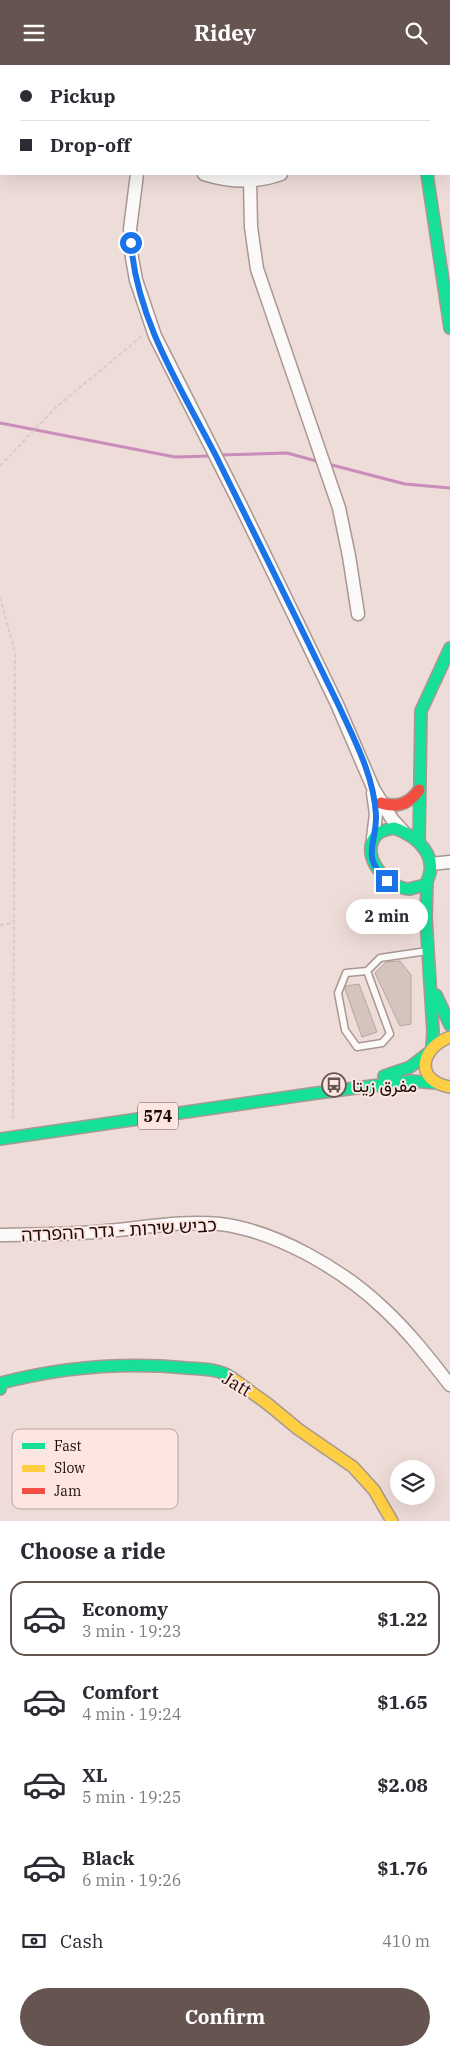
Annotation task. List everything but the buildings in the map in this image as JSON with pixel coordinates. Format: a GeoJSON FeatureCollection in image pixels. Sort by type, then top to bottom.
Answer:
{"type":"FeatureCollection","features":[{"type":"Feature","properties":{"kind":"street"},"geometry":{"type":"LineString","coordinates":[[137,175],[130,229],[132,258],[136,280],[152,329],[337,704],[372,786],[381,803],[403,831],[419,842],[428,854],[431,873],[427,883],[426,918],[433,1031],[425,1065],[427,1073],[436,1083]]}},
{"type":"Feature","properties":{"kind":"street"},"geometry":{"type":"LineString","coordinates":[[207,175],[219,179],[250,180],[267,179],[278,175]]}},
{"type":"Feature","properties":{"kind":"street"},"geometry":{"type":"LineString","coordinates":[[426,175],[450,328]]}},
{"type":"Feature","properties":{"kind":"street"},"geometry":{"type":"LineString","coordinates":[[250,180],[251,227],[257,269],[339,508],[358,614]]}},
{"type":"Feature","properties":{"kind":"street"},"geometry":{"type":"LineString","coordinates":[[419,842],[420,711],[450,648]]}},
{"type":"Feature","properties":{"kind":"street"},"geometry":{"type":"LineString","coordinates":[[372,786],[376,814],[371,851],[375,866],[387,881],[403,889],[419,905],[426,918]]}},
{"type":"Feature","properties":{"kind":"street"},"geometry":{"type":"LineString","coordinates":[[381,803],[390,806],[400,806],[414,797],[419,790]]}},
{"type":"Feature","properties":{"kind":"street"},"geometry":{"type":"LineString","coordinates":[[373,838],[377,833],[386,829],[403,831]]}},
{"type":"Feature","properties":{"kind":"street"},"geometry":{"type":"LineString","coordinates":[[431,864],[450,862]]}},
{"type":"Feature","properties":{"kind":"street"},"geometry":{"type":"LineString","coordinates":[[403,889],[419,888],[427,883]]}},
{"type":"Feature","properties":{"kind":"street"},"geometry":{"type":"LineString","coordinates":[[431,981],[450,1025]]}},
{"type":"Feature","properties":{"kind":"street","name":"574"},"geometry":{"type":"LineString","coordinates":[[316,1093],[399,1072],[410,1067],[442,1038],[450,1037]]}},
{"type":"Feature","properties":{"kind":"street","name":"574"},"geometry":{"type":"LineString","coordinates":[[0,1139],[411,1081],[436,1083],[450,1087]]}},
{"type":"Feature","properties":{"kind":"street","name":"כביש שירות - גדר ההפרדה"},"geometry":{"type":"LineString","coordinates":[[0,1235],[92,1233],[189,1223],[227,1225],[258,1233],[308,1255],[371,1297],[403,1328],[450,1385]]}},
{"type":"Feature","properties":{"kind":"street","name":"Jatt"},"geometry":{"type":"LineString","coordinates":[[0,1386],[31,1374],[110,1366],[166,1366],[220,1372],[228,1375],[274,1407],[296,1427],[358,1471],[380,1497],[392,1521]]}},
{"type":"Feature","properties":{"kind":"lane"},"geometry":{"type":"LineString","coordinates":[[367,971],[390,1034],[382,1043],[357,1047],[345,1030],[338,993],[346,973],[367,971],[380,957],[428,951]]}},
{"type":"Feature","properties":{"kind":"path"},"geometry":{"type":"LineString","coordinates":[[0,466],[55,409],[152,329]]}},
{"type":"Feature","properties":{"kind":"path"},"geometry":{"type":"LineString","coordinates":[[0,597],[14,653],[12,1138]]}},
{"type":"Feature","properties":{"kind":"path"},"geometry":{"type":"LineString","coordinates":[[0,925],[13,923]]}},
{"type":"Feature","properties":{"kind":"waterway"},"geometry":{"type":"LineString","coordinates":[[0,423],[175,457],[211,456]]}},
{"type":"Feature","properties":{"kind":"waterway"},"geometry":{"type":"LineString","coordinates":[[220,455],[287,453],[320,462]]}},
{"type":"Feature","properties":{"kind":"waterway"},"geometry":{"type":"LineString","coordinates":[[328,464],[405,484],[450,488]]}},
{"type":"Feature","properties":{"kind":"traffic: fast"},"geometry":{"type":"LineString","coordinates":[[427,175],[450,328]]}},
{"type":"Feature","properties":{"kind":"traffic: fast"},"geometry":{"type":"LineString","coordinates":[[419,842],[421,711],[450,648]]}},
{"type":"Feature","properties":{"kind":"traffic: fast"},"geometry":{"type":"LineString","coordinates":[[394,828],[412,837],[429,857],[429,875],[425,885],[410,889],[392,883],[377,868],[372,859],[371,849],[373,841],[379,833],[394,828]]}},
{"type":"Feature","properties":{"kind":"traffic: fast"},"geometry":{"type":"LineString","coordinates":[[427,883],[426,918],[433,1031],[432,1046]]}},
{"type":"Feature","properties":{"kind":"traffic: fast"},"geometry":{"type":"LineString","coordinates":[[436,995],[450,1025]]}},
{"type":"Feature","properties":{"kind":"traffic: fast"},"geometry":{"type":"LineString","coordinates":[[384,1076],[410,1067],[427,1054]]}},
{"type":"Feature","properties":{"kind":"traffic: fast"},"geometry":{"type":"LineString","coordinates":[[0,1139],[317,1093],[411,1081],[436,1083]]}},
{"type":"Feature","properties":{"kind":"traffic: fast"},"geometry":{"type":"LineString","coordinates":[[0,1389],[1,1383],[47,1373],[93,1367],[163,1366],[205,1369],[216,1371],[232,1378]]}},
{"type":"Feature","properties":{"kind":"traffic: slow"},"geometry":{"type":"LineString","coordinates":[[450,1037],[432,1049],[427,1056],[425,1064],[426,1071],[431,1078],[438,1084],[450,1087]]}},
{"type":"Feature","properties":{"kind":"traffic: slow"},"geometry":{"type":"LineString","coordinates":[[232,1378],[298,1429],[353,1467],[374,1490],[392,1521]]}},
{"type":"Feature","properties":{"kind":"traffic: jam"},"geometry":{"type":"LineString","coordinates":[[381,803],[402,804],[411,799],[419,790]]}},
{"type":"Feature","properties":{"kind":"place","name":"مفرق زيتا"},"geometry":{"type":"Point","coordinates":[334,1085]}},
{"type":"Feature","properties":{"kind":"route"},"geometry":{"type":"LineString","coordinates":[[131,243],[136,280],[155,335],[241,506],[359,753],[372,786],[376,814],[371,844],[372,859],[381,875],[387,881]]}}]}
